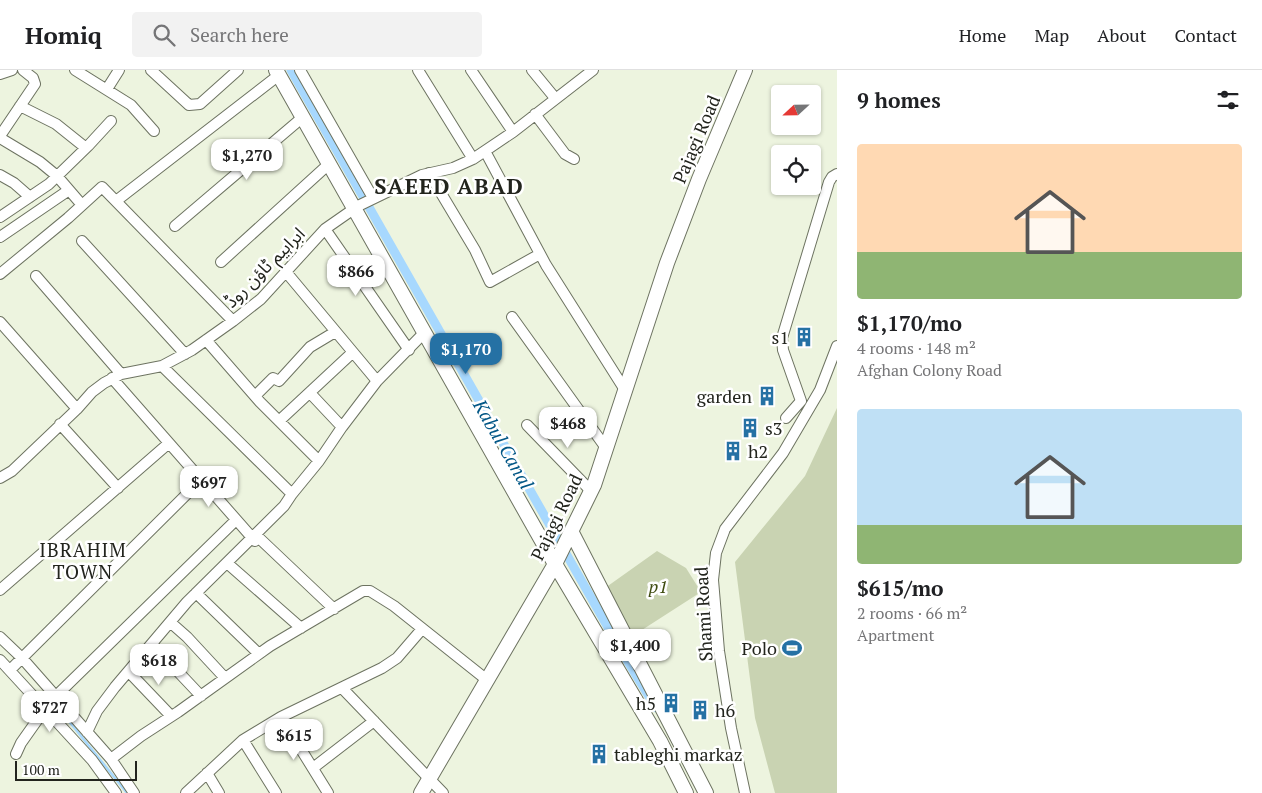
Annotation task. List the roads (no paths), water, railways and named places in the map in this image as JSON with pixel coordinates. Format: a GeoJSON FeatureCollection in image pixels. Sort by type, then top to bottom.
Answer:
{"type":"FeatureCollection","features":[{"type":"Feature","properties":{"kind":"main road","name":"Pajagi Road"},"geometry":{"type":"LineString","coordinates":[[421,793],[569,537],[591,491],[667,263],[699,179],[745,70]]}},
{"type":"Feature","properties":{"kind":"main road"},"geometry":{"type":"LineString","coordinates":[[277,72],[356,207],[554,561],[640,688],[706,793]]}},
{"type":"Feature","properties":{"kind":"main road"},"geometry":{"type":"LineString","coordinates":[[569,537],[640,688],[660,741],[686,793]]}},
{"type":"Feature","properties":{"kind":"street"},"geometry":{"type":"LineString","coordinates":[[0,74],[12,70]]}},
{"type":"Feature","properties":{"kind":"street"},"geometry":{"type":"LineString","coordinates":[[24,70],[33,78],[35,84],[1,132],[57,176],[82,205]]}},
{"type":"Feature","properties":{"kind":"street"},"geometry":{"type":"LineString","coordinates":[[75,70],[131,105],[154,132]]}},
{"type":"Feature","properties":{"kind":"street"},"geometry":{"type":"LineString","coordinates":[[107,89],[119,70]]}},
{"type":"Feature","properties":{"kind":"street"},"geometry":{"type":"LineString","coordinates":[[151,70],[189,105],[200,104],[238,70]]}},
{"type":"Feature","properties":{"kind":"street"},"geometry":{"type":"LineString","coordinates":[[300,70],[373,198]]}},
{"type":"Feature","properties":{"kind":"street"},"geometry":{"type":"LineString","coordinates":[[418,70],[473,159]]}},
{"type":"Feature","properties":{"kind":"street"},"geometry":{"type":"LineString","coordinates":[[471,70],[513,132]]}},
{"type":"Feature","properties":{"kind":"street"},"geometry":{"type":"LineString","coordinates":[[532,70],[555,98]]}},
{"type":"Feature","properties":{"kind":"street","name":"ابراہیم ٹاؤن روڈ"},"geometry":{"type":"LineString","coordinates":[[0,478],[12,471],[77,410],[92,392],[117,376],[162,366],[185,354],[233,321],[261,298],[324,229],[373,198],[422,175],[453,168],[473,159],[513,132],[593,70]]}},
{"type":"Feature","properties":{"kind":"street"},"geometry":{"type":"LineString","coordinates":[[116,201],[277,72]]}},
{"type":"Feature","properties":{"kind":"street"},"geometry":{"type":"LineString","coordinates":[[20,106],[56,124],[86,148]]}},
{"type":"Feature","properties":{"kind":"street"},"geometry":{"type":"LineString","coordinates":[[535,114],[565,154],[574,159]]}},
{"type":"Feature","properties":{"kind":"street"},"geometry":{"type":"LineString","coordinates":[[175,226],[303,117]]}},
{"type":"Feature","properties":{"kind":"street"},"geometry":{"type":"LineString","coordinates":[[0,217],[49,184],[111,121]]}},
{"type":"Feature","properties":{"kind":"street"},"geometry":{"type":"LineString","coordinates":[[485,151],[540,254],[625,390]]}},
{"type":"Feature","properties":{"kind":"street"},"geometry":{"type":"LineString","coordinates":[[221,262],[330,163]]}},
{"type":"Feature","properties":{"kind":"street"},"geometry":{"type":"LineString","coordinates":[[429,173],[474,250],[490,282],[540,254]]}},
{"type":"Feature","properties":{"kind":"street"},"geometry":{"type":"LineString","coordinates":[[786,418],[801,402],[783,350],[782,338],[829,182],[837,174]]}},
{"type":"Feature","properties":{"kind":"street"},"geometry":{"type":"LineString","coordinates":[[0,175],[14,183],[30,197]]}},
{"type":"Feature","properties":{"kind":"street"},"geometry":{"type":"LineString","coordinates":[[0,274],[102,187],[233,321]]}},
{"type":"Feature","properties":{"kind":"street"},"geometry":{"type":"LineString","coordinates":[[0,237],[69,190]]}},
{"type":"Feature","properties":{"kind":"street"},"geometry":{"type":"LineString","coordinates":[[324,229],[409,350]]}},
{"type":"Feature","properties":{"kind":"street"},"geometry":{"type":"LineString","coordinates":[[82,241],[185,354]]}},
{"type":"Feature","properties":{"kind":"street"},"geometry":{"type":"LineString","coordinates":[[286,272],[377,381]]}},
{"type":"Feature","properties":{"kind":"street"},"geometry":{"type":"LineString","coordinates":[[36,276],[169,443],[254,541],[258,536],[334,609]]}},
{"type":"Feature","properties":{"kind":"street"},"geometry":{"type":"LineString","coordinates":[[512,318],[606,448]]}},
{"type":"Feature","properties":{"kind":"street"},"geometry":{"type":"LineString","coordinates":[[0,322],[77,410]]}},
{"type":"Feature","properties":{"kind":"street"},"geometry":{"type":"LineString","coordinates":[[255,396],[273,378],[279,381],[310,347],[336,332]]}},
{"type":"Feature","properties":{"kind":"street"},"geometry":{"type":"LineString","coordinates":[[87,732],[98,711],[170,622],[196,593],[284,506],[377,381],[425,332]]}},
{"type":"Feature","properties":{"kind":"street"},"geometry":{"type":"LineString","coordinates":[[206,340],[255,396],[319,461]]}},
{"type":"Feature","properties":{"kind":"street","name":"Shami Road"},"geometry":{"type":"LineString","coordinates":[[745,793],[731,728],[719,651],[714,580],[716,553],[724,529],[783,452],[820,390],[837,346]]}},
{"type":"Feature","properties":{"kind":"street"},"geometry":{"type":"LineString","coordinates":[[279,421],[352,352]]}},
{"type":"Feature","properties":{"kind":"street"},"geometry":{"type":"LineString","coordinates":[[162,366],[292,494]]}},
{"type":"Feature","properties":{"kind":"street"},"geometry":{"type":"LineString","coordinates":[[310,393],[342,427]]}},
{"type":"Feature","properties":{"kind":"street"},"geometry":{"type":"LineString","coordinates":[[60,424],[118,488]]}},
{"type":"Feature","properties":{"kind":"street"},"geometry":{"type":"LineString","coordinates":[[527,425],[591,491]]}},
{"type":"Feature","properties":{"kind":"street"},"geometry":{"type":"LineString","coordinates":[[0,590],[169,443]]}},
{"type":"Feature","properties":{"kind":"street"},"geometry":{"type":"LineString","coordinates":[[11,670],[201,480]]}},
{"type":"Feature","properties":{"kind":"street"},"geometry":{"type":"LineString","coordinates":[[56,696],[236,520]]}},
{"type":"Feature","properties":{"kind":"street"},"geometry":{"type":"LineString","coordinates":[[227,563],[301,628]]}},
{"type":"Feature","properties":{"kind":"street"},"geometry":{"type":"LineString","coordinates":[[110,759],[140,736],[201,696],[259,654],[363,592],[370,591],[394,606],[487,680]]}},
{"type":"Feature","properties":{"kind":"street"},"geometry":{"type":"LineString","coordinates":[[196,593],[259,654]]}},
{"type":"Feature","properties":{"kind":"street"},"geometry":{"type":"LineString","coordinates":[[170,622],[187,637],[225,678]]}},
{"type":"Feature","properties":{"kind":"street"},"geometry":{"type":"LineString","coordinates":[[186,793],[243,740],[281,717],[382,668],[398,658],[422,629]]}},
{"type":"Feature","properties":{"kind":"street"},"geometry":{"type":"LineString","coordinates":[[0,637],[87,732],[110,759],[134,793]]}},
{"type":"Feature","properties":{"kind":"street"},"geometry":{"type":"LineString","coordinates":[[152,644],[201,696]]}},
{"type":"Feature","properties":{"kind":"street"},"geometry":{"type":"LineString","coordinates":[[0,660],[92,760],[116,793]]}},
{"type":"Feature","properties":{"kind":"street"},"geometry":{"type":"LineString","coordinates":[[129,672],[171,716]]}},
{"type":"Feature","properties":{"kind":"street"},"geometry":{"type":"LineString","coordinates":[[342,688],[443,793]]}},
{"type":"Feature","properties":{"kind":"street"},"geometry":{"type":"LineString","coordinates":[[16,754],[21,743],[46,709]]}},
{"type":"Feature","properties":{"kind":"street"},"geometry":{"type":"LineString","coordinates":[[281,717],[328,793]]}},
{"type":"Feature","properties":{"kind":"street"},"geometry":{"type":"LineString","coordinates":[[313,768],[374,721]]}},
{"type":"Feature","properties":{"kind":"street"},"geometry":{"type":"LineString","coordinates":[[243,740],[276,793]]}},
{"type":"Feature","properties":{"kind":"street"},"geometry":{"type":"LineString","coordinates":[[207,773],[219,793]]}},
{"type":"Feature","properties":{"kind":"waterway","name":"Kabul Canal"},"geometry":{"type":"LineString","coordinates":[[291,70],[622,652],[656,708]]}},
{"type":"Feature","properties":{"kind":"waterway"},"geometry":{"type":"LineString","coordinates":[[51,699],[127,793]]}},
{"type":"Feature","properties":{"kind":"place","name":"s1"},"geometry":{"type":"Point","coordinates":[804,337]}},
{"type":"Feature","properties":{"kind":"place","name":"garden"},"geometry":{"type":"Point","coordinates":[767,396]}},
{"type":"Feature","properties":{"kind":"place","name":"s3"},"geometry":{"type":"Point","coordinates":[750,428]}},
{"type":"Feature","properties":{"kind":"place","name":"h2"},"geometry":{"type":"Point","coordinates":[733,451]}},
{"type":"Feature","properties":{"kind":"place","name":"Polo"},"geometry":{"type":"Point","coordinates":[792,648]}},
{"type":"Feature","properties":{"kind":"place","name":"h5"},"geometry":{"type":"Point","coordinates":[671,703]}},
{"type":"Feature","properties":{"kind":"place","name":"h6"},"geometry":{"type":"Point","coordinates":[700,710]}},
{"type":"Feature","properties":{"kind":"place","name":"tableghi markaz"},"geometry":{"type":"Point","coordinates":[599,754]}},
{"type":"Feature","properties":{"kind":"district","name":"SAEED ABAD"},"geometry":{"type":"Point","coordinates":[449,185]}},
{"type":"Feature","properties":{"kind":"district","name":"IBRAHIM TOWN"},"geometry":{"type":"Point","coordinates":[83,560]}},
{"type":"Feature","properties":{"kind":"park label","name":"p1"},"geometry":{"type":"Point","coordinates":[658,586]}}]}
